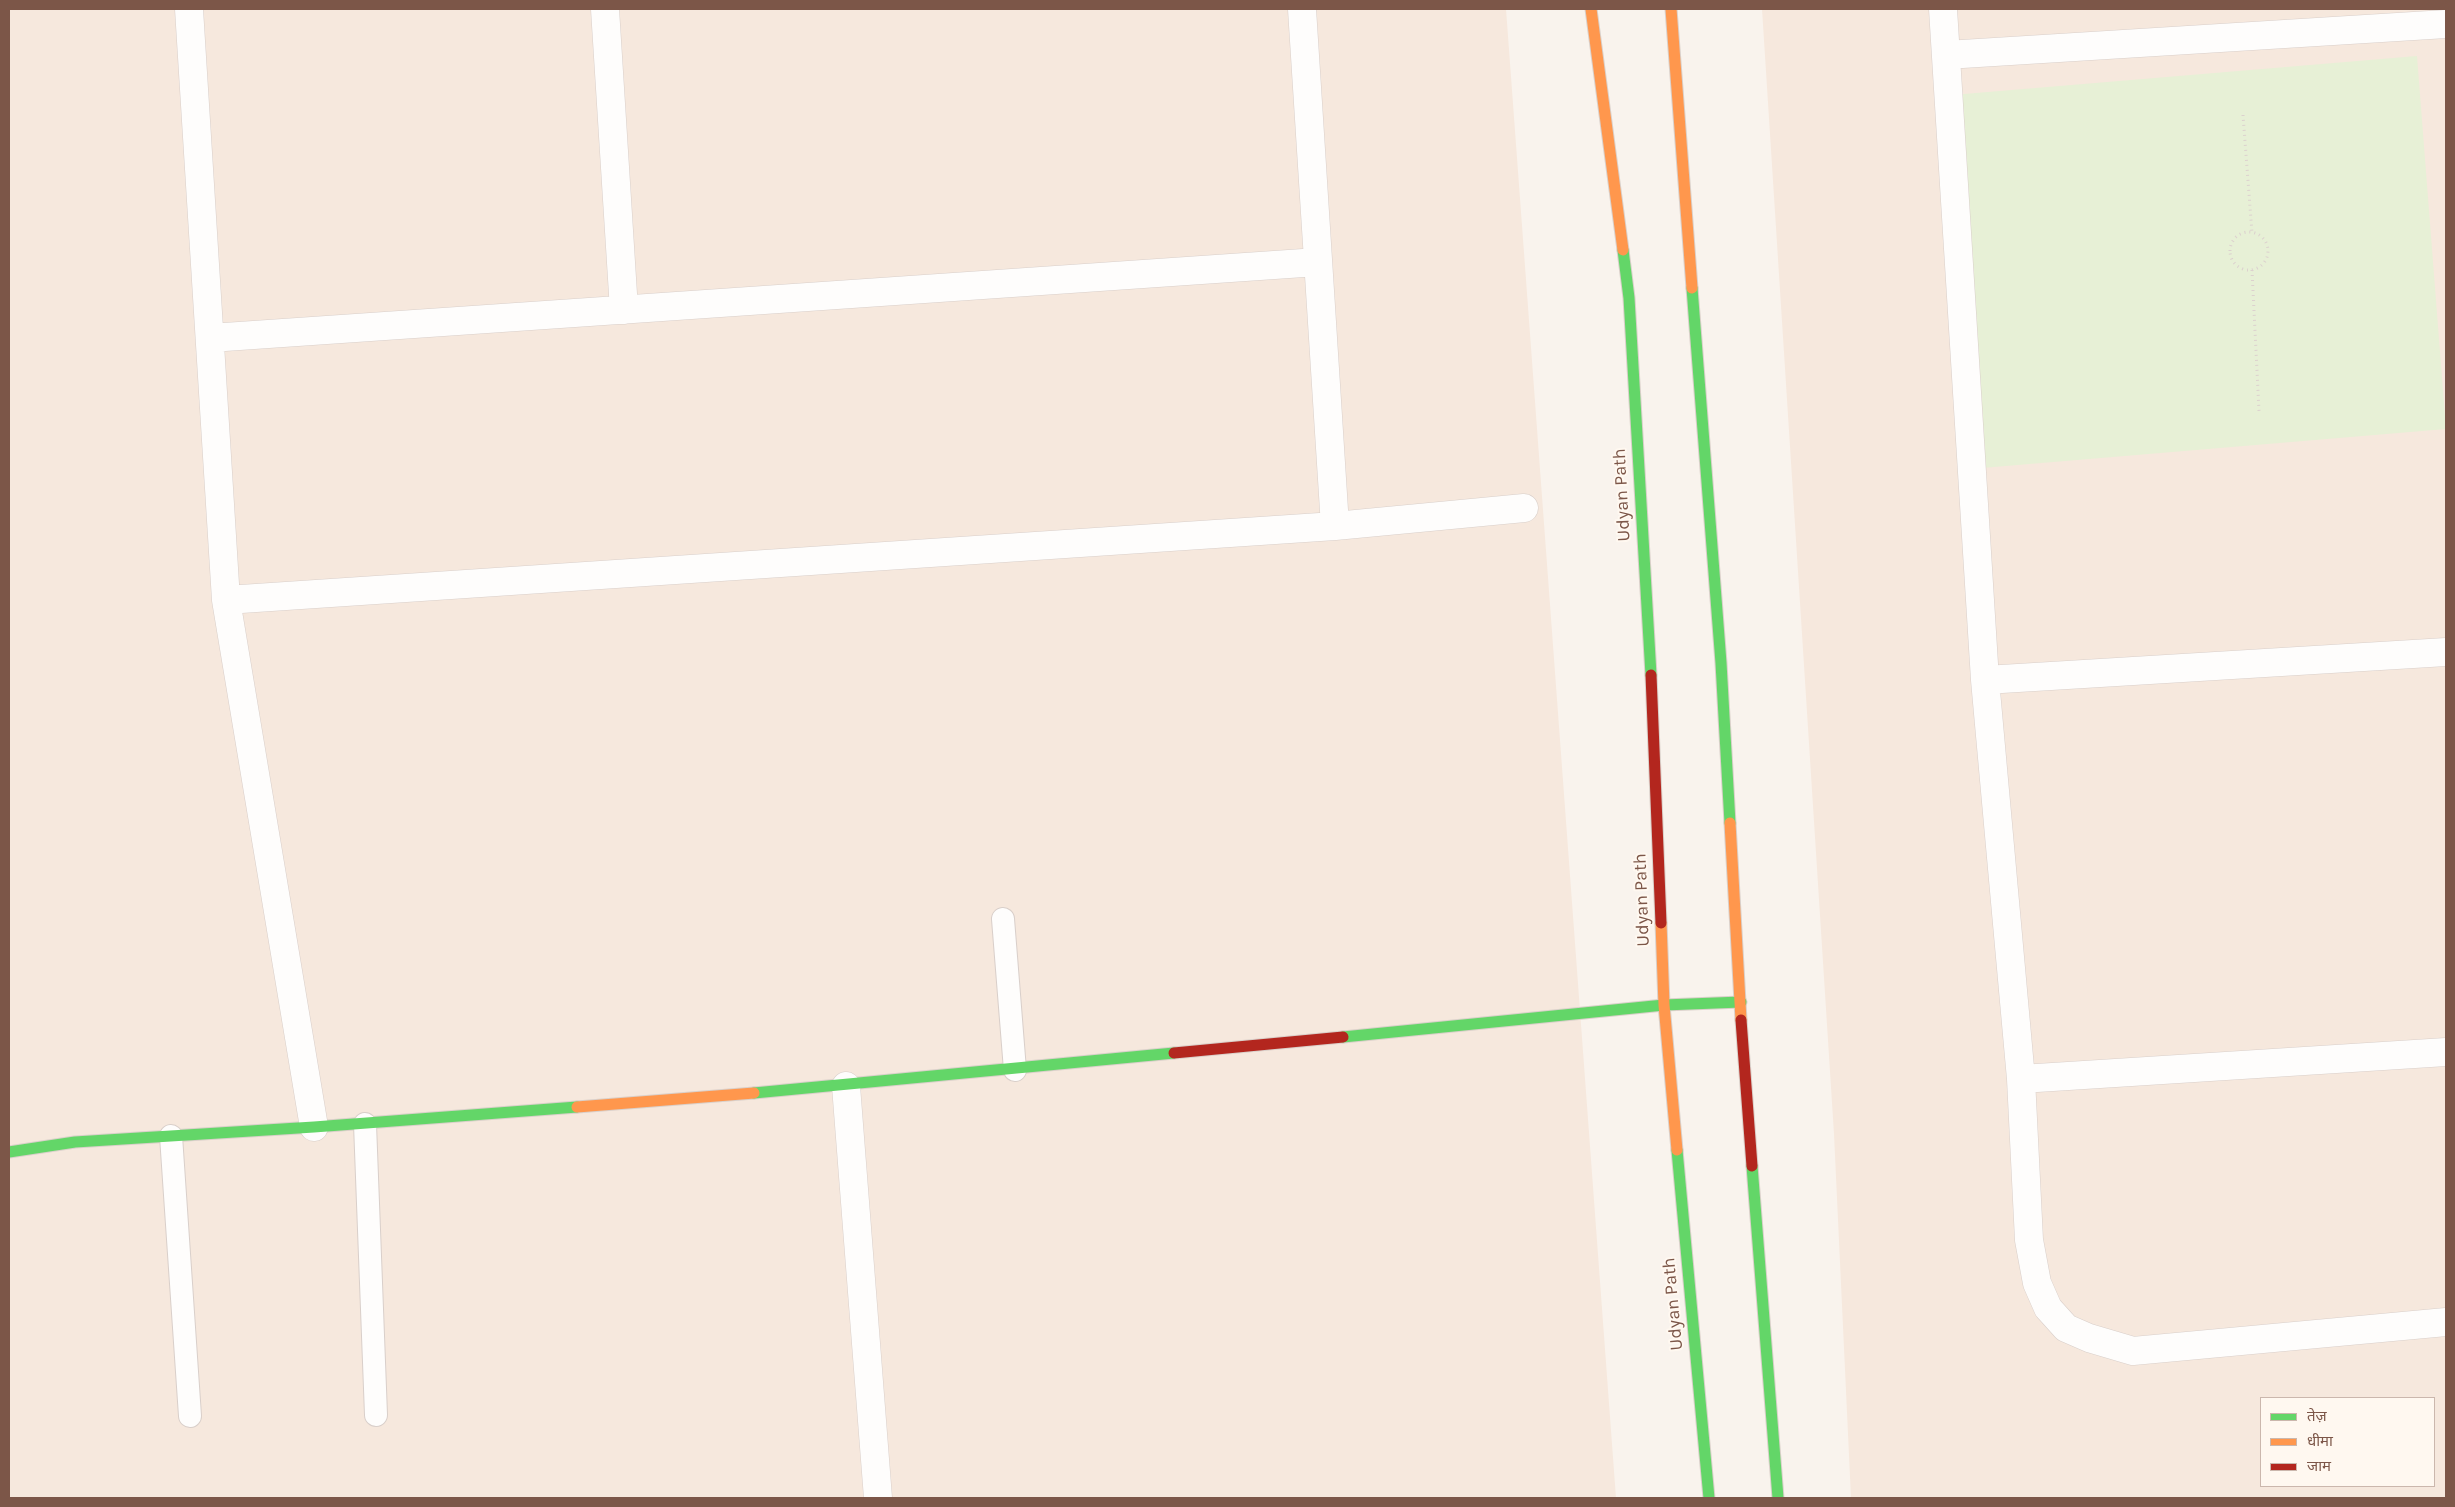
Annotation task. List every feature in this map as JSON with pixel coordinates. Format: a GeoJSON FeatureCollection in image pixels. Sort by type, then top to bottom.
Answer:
{"type":"FeatureCollection","features":[{"type":"Feature","properties":{"kind":"main road","name":"Udyan Path"},"geometry":{"type":"LineString","coordinates":[[1591,9],[1629,298],[1650,659],[1664,1005],[1708,1498]]}},
{"type":"Feature","properties":{"kind":"main road"},"geometry":{"type":"LineString","coordinates":[[1671,9],[1721,663],[1740,1002],[1778,1498]]}},
{"type":"Feature","properties":{"kind":"main road"},"geometry":{"type":"LineString","coordinates":[[9,1152],[75,1142],[314,1128],[846,1086],[1664,1005],[1740,1002]]}},
{"type":"Feature","properties":{"kind":"street"},"geometry":{"type":"LineString","coordinates":[[189,9],[226,600],[314,1128]]}},
{"type":"Feature","properties":{"kind":"street"},"geometry":{"type":"LineString","coordinates":[[605,9],[624,310]]}},
{"type":"Feature","properties":{"kind":"street"},"geometry":{"type":"LineString","coordinates":[[1302,9],[1335,526]]}},
{"type":"Feature","properties":{"kind":"street"},"geometry":{"type":"LineString","coordinates":[[1943,9],[1985,680],[2021,1078],[2029,1240],[2037,1283],[2048,1308],[2066,1328],[2089,1338],[2133,1350],[2446,1322]]}},
{"type":"Feature","properties":{"kind":"street"},"geometry":{"type":"LineString","coordinates":[[1946,55],[2446,24]]}},
{"type":"Feature","properties":{"kind":"street"},"geometry":{"type":"LineString","coordinates":[[210,338],[1318,262]]}},
{"type":"Feature","properties":{"kind":"street"},"geometry":{"type":"LineString","coordinates":[[226,600],[1335,526],[1524,508]]}},
{"type":"Feature","properties":{"kind":"street"},"geometry":{"type":"LineString","coordinates":[[1985,680],[2446,652]]}},
{"type":"Feature","properties":{"kind":"street"},"geometry":{"type":"LineString","coordinates":[[2021,1078],[2446,1052]]}},
{"type":"Feature","properties":{"kind":"street"},"geometry":{"type":"LineString","coordinates":[[846,1086],[878,1498]]}},
{"type":"Feature","properties":{"kind":"lane"},"geometry":{"type":"LineString","coordinates":[[1003,919],[1015,1070]]}},
{"type":"Feature","properties":{"kind":"lane"},"geometry":{"type":"LineString","coordinates":[[365,1124],[376,1415]]}},
{"type":"Feature","properties":{"kind":"lane"},"geometry":{"type":"LineString","coordinates":[[171,1136],[190,1416]]}},
{"type":"Feature","properties":{"kind":"path"},"geometry":{"type":"LineString","coordinates":[[2243,115],[2252,233]]}},
{"type":"Feature","properties":{"kind":"path"},"geometry":{"type":"LineString","coordinates":[[2252,233],[2263,238],[2268,249],[2266,260],[2258,269],[2252,270],[2239,267],[2234,263],[2230,250],[2232,244],[2241,234],[2252,233]]}},
{"type":"Feature","properties":{"kind":"path"},"geometry":{"type":"LineString","coordinates":[[2252,270],[2259,411]]}},
{"type":"Feature","properties":{"kind":"shaded area"},"geometry":{"type":"Polygon","coordinates":[[[9,9],[1506,9],[1616,1498],[9,1498],[9,9]]]}},
{"type":"Feature","properties":{"kind":"shaded area"},"geometry":{"type":"Polygon","coordinates":[[[1762,9],[2446,9],[2446,1498],[1851,1498],[1834,1134],[1762,9]]]}},
{"type":"Feature","properties":{"kind":"green space"},"geometry":{"type":"Polygon","coordinates":[[[2417,56],[2446,429],[1982,468],[1952,95],[2417,56]]]}},
{"type":"Feature","properties":{"kind":"traffic: fast"},"geometry":{"type":"LineString","coordinates":[[1623,250],[1629,298],[1651,675]]}},
{"type":"Feature","properties":{"kind":"traffic: fast"},"geometry":{"type":"LineString","coordinates":[[1692,288],[1721,663],[1730,823]]}},
{"type":"Feature","properties":{"kind":"traffic: fast"},"geometry":{"type":"LineString","coordinates":[[1343,1037],[1664,1005],[1741,1002]]}},
{"type":"Feature","properties":{"kind":"traffic: fast"},"geometry":{"type":"LineString","coordinates":[[754,1093],[1174,1053]]}},
{"type":"Feature","properties":{"kind":"traffic: fast"},"geometry":{"type":"LineString","coordinates":[[9,1152],[75,1142],[314,1127],[577,1107]]}},
{"type":"Feature","properties":{"kind":"traffic: fast"},"geometry":{"type":"LineString","coordinates":[[1677,1150],[1709,1498]]}},
{"type":"Feature","properties":{"kind":"traffic: fast"},"geometry":{"type":"LineString","coordinates":[[1752,1166],[1778,1498]]}},
{"type":"Feature","properties":{"kind":"traffic: slow"},"geometry":{"type":"LineString","coordinates":[[1591,9],[1623,250]]}},
{"type":"Feature","properties":{"kind":"traffic: slow"},"geometry":{"type":"LineString","coordinates":[[1671,9],[1692,288]]}},
{"type":"Feature","properties":{"kind":"traffic: slow"},"geometry":{"type":"LineString","coordinates":[[1730,823],[1741,1020]]}},
{"type":"Feature","properties":{"kind":"traffic: slow"},"geometry":{"type":"LineString","coordinates":[[1661,923],[1664,1005],[1677,1150]]}},
{"type":"Feature","properties":{"kind":"traffic: slow"},"geometry":{"type":"LineString","coordinates":[[577,1107],[754,1093]]}},
{"type":"Feature","properties":{"kind":"traffic: jam"},"geometry":{"type":"LineString","coordinates":[[1651,675],[1661,923]]}},
{"type":"Feature","properties":{"kind":"traffic: jam"},"geometry":{"type":"LineString","coordinates":[[1741,1020],[1752,1166]]}},
{"type":"Feature","properties":{"kind":"traffic: jam"},"geometry":{"type":"LineString","coordinates":[[1174,1053],[1343,1037]]}}]}
